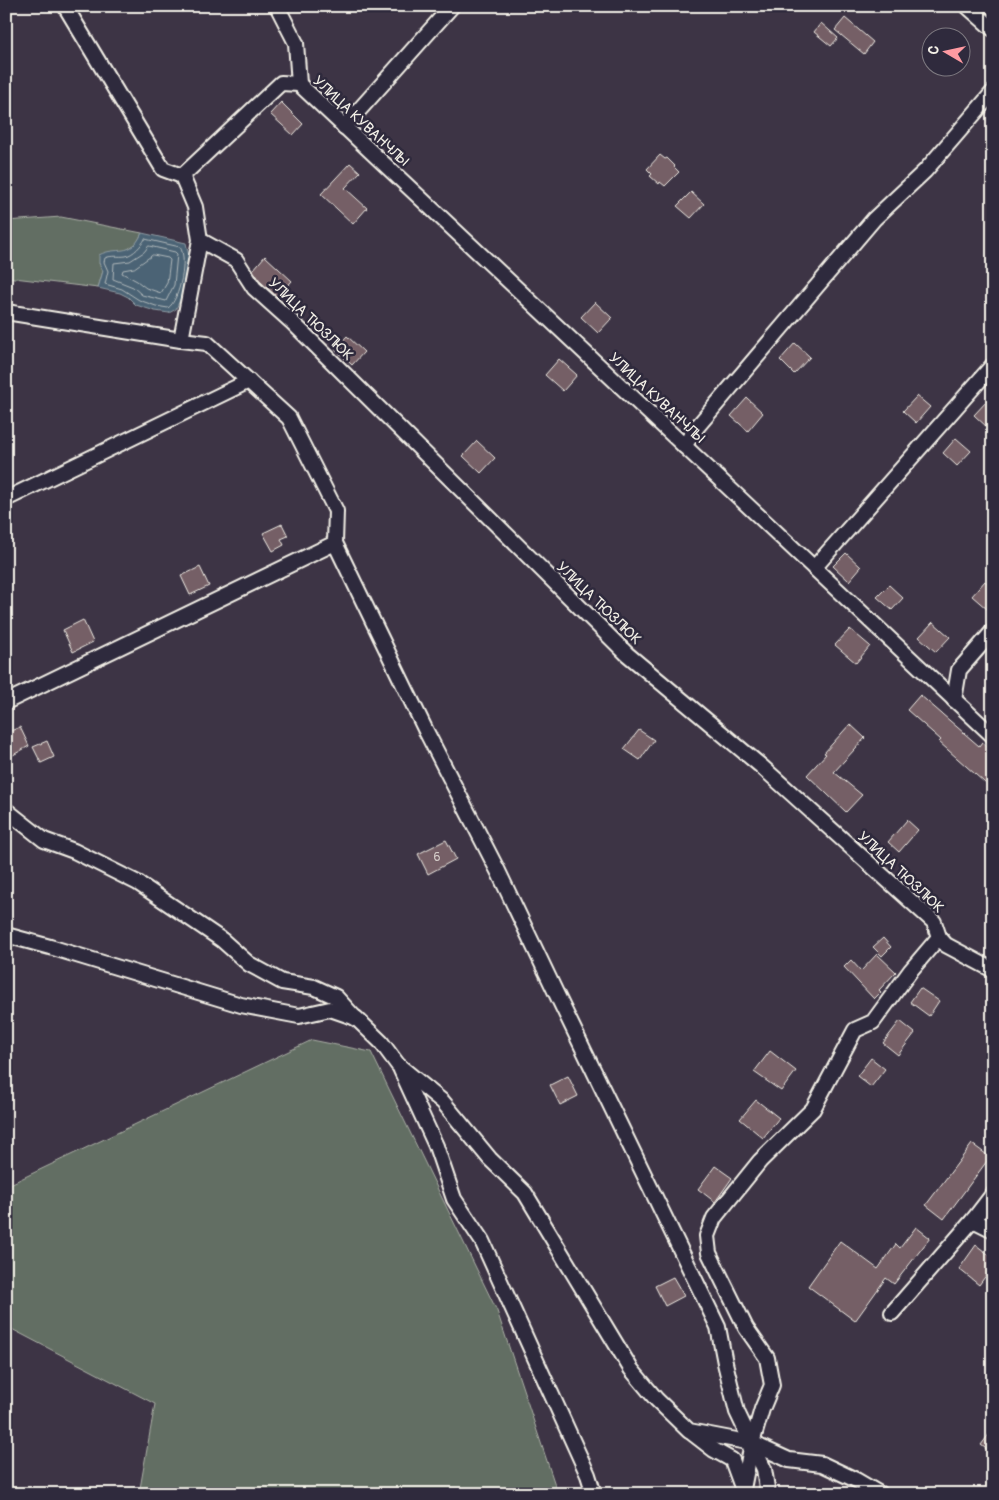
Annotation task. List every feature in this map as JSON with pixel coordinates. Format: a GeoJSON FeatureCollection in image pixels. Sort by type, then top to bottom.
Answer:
{"type":"FeatureCollection","features":[{"type":"Feature","properties":{"kind":"street"},"geometry":{"type":"LineString","coordinates":[[65,6],[163,169],[182,176],[195,207],[200,240],[181,340]]}},
{"type":"Feature","properties":{"kind":"street"},"geometry":{"type":"LineString","coordinates":[[182,176],[281,83],[298,84],[296,43],[276,6]]}},
{"type":"Feature","properties":{"kind":"street"},"geometry":{"type":"LineString","coordinates":[[344,127],[452,6]]}},
{"type":"Feature","properties":{"kind":"street"},"geometry":{"type":"LineString","coordinates":[[967,6],[993,29]]}},
{"type":"Feature","properties":{"kind":"street","name":"УЛИЦА КУВАНЧЛЫ"},"geometry":{"type":"LineString","coordinates":[[298,84],[993,736]]}},
{"type":"Feature","properties":{"kind":"street"},"geometry":{"type":"LineString","coordinates":[[684,446],[697,427],[874,219],[925,171],[993,92]]}},
{"type":"Feature","properties":{"kind":"street","name":"УЛИЦА ТЮЗЛЮК"},"geometry":{"type":"LineString","coordinates":[[200,240],[236,260],[254,288],[293,323],[627,654],[761,766],[934,922],[939,937],[946,945],[993,970]]}},
{"type":"Feature","properties":{"kind":"street"},"geometry":{"type":"LineString","coordinates":[[6,312],[207,343],[289,418],[336,511],[335,543],[426,731],[498,871],[718,1328],[724,1363],[737,1412],[764,1469],[768,1494]]}},
{"type":"Feature","properties":{"kind":"street"},"geometry":{"type":"LineString","coordinates":[[814,568],[993,366]]}},
{"type":"Feature","properties":{"kind":"street"},"geometry":{"type":"LineString","coordinates":[[6,499],[248,381]]}},
{"type":"Feature","properties":{"kind":"street"},"geometry":{"type":"LineString","coordinates":[[6,702],[335,543]]}},
{"type":"Feature","properties":{"kind":"street"},"geometry":{"type":"LineString","coordinates":[[954,700],[958,670],[993,631]]}},
{"type":"Feature","properties":{"kind":"street"},"geometry":{"type":"LineString","coordinates":[[6,810],[44,840],[74,851],[138,883],[222,940],[249,964],[282,982],[314,987],[336,997],[381,1042],[398,1065],[436,1146],[454,1199],[482,1241],[588,1476],[594,1494]]}},
{"type":"Feature","properties":{"kind":"street"},"geometry":{"type":"LineString","coordinates":[[6,936],[50,947],[241,1004],[298,1016],[330,1009],[356,1018]]}},
{"type":"Feature","properties":{"kind":"street"},"geometry":{"type":"LineString","coordinates":[[744,1491],[752,1443],[762,1409],[772,1385],[767,1358],[746,1328],[709,1253],[707,1236],[714,1218],[760,1160],[812,1109],[855,1030],[873,1022],[911,970],[939,937]]}},
{"type":"Feature","properties":{"kind":"street"},"geometry":{"type":"LineString","coordinates":[[398,1065],[443,1102],[490,1159],[525,1193],[631,1370],[656,1400],[689,1431],[714,1450],[732,1460],[744,1491]]}},
{"type":"Feature","properties":{"kind":"street"},"geometry":{"type":"LineString","coordinates":[[892,1313],[973,1220],[993,1194]]}},
{"type":"Feature","properties":{"kind":"street"},"geometry":{"type":"LineString","coordinates":[[973,1220],[993,1230]]}},
{"type":"Feature","properties":{"kind":"street"},"geometry":{"type":"LineString","coordinates":[[689,1431],[752,1443],[789,1460],[822,1464],[880,1494]]}},
{"type":"Feature","properties":{"kind":"street"},"geometry":{"type":"LineString","coordinates":[[764,1469],[789,1460]]}},
{"type":"Feature","properties":{"kind":"green space"},"geometry":{"type":"Polygon","coordinates":[[[61,217],[142,233],[137,243],[99,263],[103,271],[98,288],[6,277],[6,221],[61,217]]]}},
{"type":"Feature","properties":{"kind":"green space"},"geometry":{"type":"Polygon","coordinates":[[[312,1040],[371,1052],[497,1311],[558,1494],[139,1494],[155,1404],[6,1326],[6,1186],[312,1040]]]}},
{"type":"Feature","properties":{"kind":"water"},"geometry":{"type":"Polygon","coordinates":[[[142,233],[186,243],[189,256],[185,288],[176,309],[169,313],[136,305],[128,297],[120,293],[98,288],[103,271],[99,263],[99,255],[106,252],[128,249],[133,246],[142,233]]]}},
{"type":"Feature","properties":{"kind":"building"},"geometry":{"type":"Polygon","coordinates":[[[845,18],[873,42],[864,54],[835,30],[845,18]]]}},
{"type":"Feature","properties":{"kind":"building"},"geometry":{"type":"Polygon","coordinates":[[[821,23],[838,38],[831,46],[814,32],[821,23]]]}},
{"type":"Feature","properties":{"kind":"building"},"geometry":{"type":"Polygon","coordinates":[[[281,102],[303,124],[293,135],[270,114],[281,102]]]}},
{"type":"Feature","properties":{"kind":"building"},"geometry":{"type":"Polygon","coordinates":[[[660,155],[665,159],[667,158],[679,172],[665,186],[660,182],[659,184],[650,176],[652,174],[647,169],[660,155]]]}},
{"type":"Feature","properties":{"kind":"building"},"geometry":{"type":"Polygon","coordinates":[[[350,163],[360,172],[345,188],[367,208],[353,224],[321,194],[350,163]]]}},
{"type":"Feature","properties":{"kind":"building"},"geometry":{"type":"Polygon","coordinates":[[[691,192],[704,204],[691,218],[677,206],[691,192]]]}},
{"type":"Feature","properties":{"kind":"building"},"geometry":{"type":"Polygon","coordinates":[[[265,256],[292,281],[277,297],[261,282],[253,270],[265,256]]]}},
{"type":"Feature","properties":{"kind":"building"},"geometry":{"type":"Polygon","coordinates":[[[595,302],[612,318],[598,333],[581,317],[595,302]]]}},
{"type":"Feature","properties":{"kind":"building"},"geometry":{"type":"Polygon","coordinates":[[[347,336],[364,352],[352,365],[335,349],[347,336]]]}},
{"type":"Feature","properties":{"kind":"building"},"geometry":{"type":"Polygon","coordinates":[[[795,343],[810,357],[794,374],[780,360],[795,343]]]}},
{"type":"Feature","properties":{"kind":"building"},"geometry":{"type":"Polygon","coordinates":[[[559,359],[577,375],[563,391],[545,375],[559,359]]]}},
{"type":"Feature","properties":{"kind":"building"},"geometry":{"type":"Polygon","coordinates":[[[917,396],[930,407],[916,423],[903,411],[917,396]]]}},
{"type":"Feature","properties":{"kind":"building"},"geometry":{"type":"Polygon","coordinates":[[[747,398],[763,413],[748,431],[731,416],[747,398]]]}},
{"type":"Feature","properties":{"kind":"building"},"geometry":{"type":"Polygon","coordinates":[[[987,401],[993,406],[993,423],[988,428],[974,415],[987,401]]]}},
{"type":"Feature","properties":{"kind":"building"},"geometry":{"type":"Polygon","coordinates":[[[956,438],[971,451],[957,466],[943,453],[956,438]]]}},
{"type":"Feature","properties":{"kind":"building"},"geometry":{"type":"Polygon","coordinates":[[[477,441],[495,458],[481,473],[463,456],[477,441]]]}},
{"type":"Feature","properties":{"kind":"building"},"geometry":{"type":"Polygon","coordinates":[[[282,524],[288,536],[281,539],[284,545],[273,551],[263,533],[282,524]]]}},
{"type":"Feature","properties":{"kind":"building"},"geometry":{"type":"Polygon","coordinates":[[[846,553],[861,567],[849,581],[833,566],[846,553]]]}},
{"type":"Feature","properties":{"kind":"building"},"geometry":{"type":"Polygon","coordinates":[[[200,567],[209,586],[190,595],[181,576],[200,567]]]}},
{"type":"Feature","properties":{"kind":"building"},"geometry":{"type":"Polygon","coordinates":[[[985,581],[993,588],[993,603],[987,609],[972,596],[985,581]]]}},
{"type":"Feature","properties":{"kind":"building"},"geometry":{"type":"Polygon","coordinates":[[[889,585],[903,598],[892,610],[877,597],[889,585]]]}},
{"type":"Feature","properties":{"kind":"building"},"geometry":{"type":"Polygon","coordinates":[[[83,620],[93,642],[73,652],[63,630],[83,620]]]}},
{"type":"Feature","properties":{"kind":"building"},"geometry":{"type":"Polygon","coordinates":[[[933,622],[950,637],[936,652],[919,637],[933,622]]]}},
{"type":"Feature","properties":{"kind":"building"},"geometry":{"type":"Polygon","coordinates":[[[850,629],[870,646],[856,663],[835,645],[850,629]]]}},
{"type":"Feature","properties":{"kind":"building"},"geometry":{"type":"Polygon","coordinates":[[[920,695],[979,746],[982,742],[993,751],[993,790],[939,742],[941,740],[907,710],[920,695]]]}},
{"type":"Feature","properties":{"kind":"building"},"geometry":{"type":"Polygon","coordinates":[[[850,724],[865,738],[834,772],[862,795],[846,812],[807,775],[850,724]]]}},
{"type":"Feature","properties":{"kind":"building"},"geometry":{"type":"Polygon","coordinates":[[[20,727],[29,746],[6,759],[6,733],[20,727]]]}},
{"type":"Feature","properties":{"kind":"building"},"geometry":{"type":"Polygon","coordinates":[[[639,730],[654,740],[640,760],[624,749],[639,730]]]}},
{"type":"Feature","properties":{"kind":"building"},"geometry":{"type":"Polygon","coordinates":[[[47,741],[54,757],[41,763],[33,747],[47,741]]]}},
{"type":"Feature","properties":{"kind":"building"},"geometry":{"type":"Polygon","coordinates":[[[907,820],[918,830],[899,852],[888,842],[907,820]]]}},
{"type":"Feature","properties":{"kind":"building"},"geometry":{"type":"Polygon","coordinates":[[[446,840],[456,859],[428,874],[418,854],[446,840]]]}},
{"type":"Feature","properties":{"kind":"building"},"geometry":{"type":"Polygon","coordinates":[[[883,938],[891,947],[882,956],[873,947],[883,938]]]}},
{"type":"Feature","properties":{"kind":"building"},"geometry":{"type":"Polygon","coordinates":[[[877,954],[896,972],[879,990],[881,992],[874,999],[844,967],[851,960],[861,971],[877,954]]]}},
{"type":"Feature","properties":{"kind":"building"},"geometry":{"type":"Polygon","coordinates":[[[920,988],[939,1001],[929,1016],[910,1002],[920,988]]]}},
{"type":"Feature","properties":{"kind":"building"},"geometry":{"type":"Polygon","coordinates":[[[900,1021],[915,1033],[898,1055],[883,1043],[900,1021]]]}},
{"type":"Feature","properties":{"kind":"building"},"geometry":{"type":"Polygon","coordinates":[[[770,1051],[796,1071],[781,1091],[754,1072],[770,1051]]]}},
{"type":"Feature","properties":{"kind":"building"},"geometry":{"type":"Polygon","coordinates":[[[871,1058],[885,1069],[871,1087],[857,1076],[871,1058]]]}},
{"type":"Feature","properties":{"kind":"building"},"geometry":{"type":"Polygon","coordinates":[[[568,1076],[578,1096],[560,1105],[550,1085],[568,1076]]]}},
{"type":"Feature","properties":{"kind":"building"},"geometry":{"type":"Polygon","coordinates":[[[756,1100],[779,1118],[763,1138],[740,1119],[756,1100]]]}},
{"type":"Feature","properties":{"kind":"building"},"geometry":{"type":"Polygon","coordinates":[[[972,1144],[990,1157],[944,1219],[926,1205],[972,1144]]]}},
{"type":"Feature","properties":{"kind":"building"},"geometry":{"type":"Polygon","coordinates":[[[715,1166],[732,1178],[715,1202],[698,1189],[715,1166]]]}},
{"type":"Feature","properties":{"kind":"building"},"geometry":{"type":"Polygon","coordinates":[[[916,1227],[930,1238],[894,1284],[886,1278],[855,1321],[808,1286],[840,1241],[878,1269],[896,1244],[900,1248],[916,1227]]]}},
{"type":"Feature","properties":{"kind":"building"},"geometry":{"type":"Polygon","coordinates":[[[976,1245],[993,1258],[993,1266],[979,1285],[959,1269],[976,1245]]]}},
{"type":"Feature","properties":{"kind":"building"},"geometry":{"type":"Polygon","coordinates":[[[673,1277],[684,1296],[665,1306],[655,1286],[673,1277]]]}},
{"type":"Feature","properties":{"kind":"building"},"geometry":{"type":"Polygon","coordinates":[[[993,1429],[993,1454],[981,1445],[993,1429]]]}}]}
